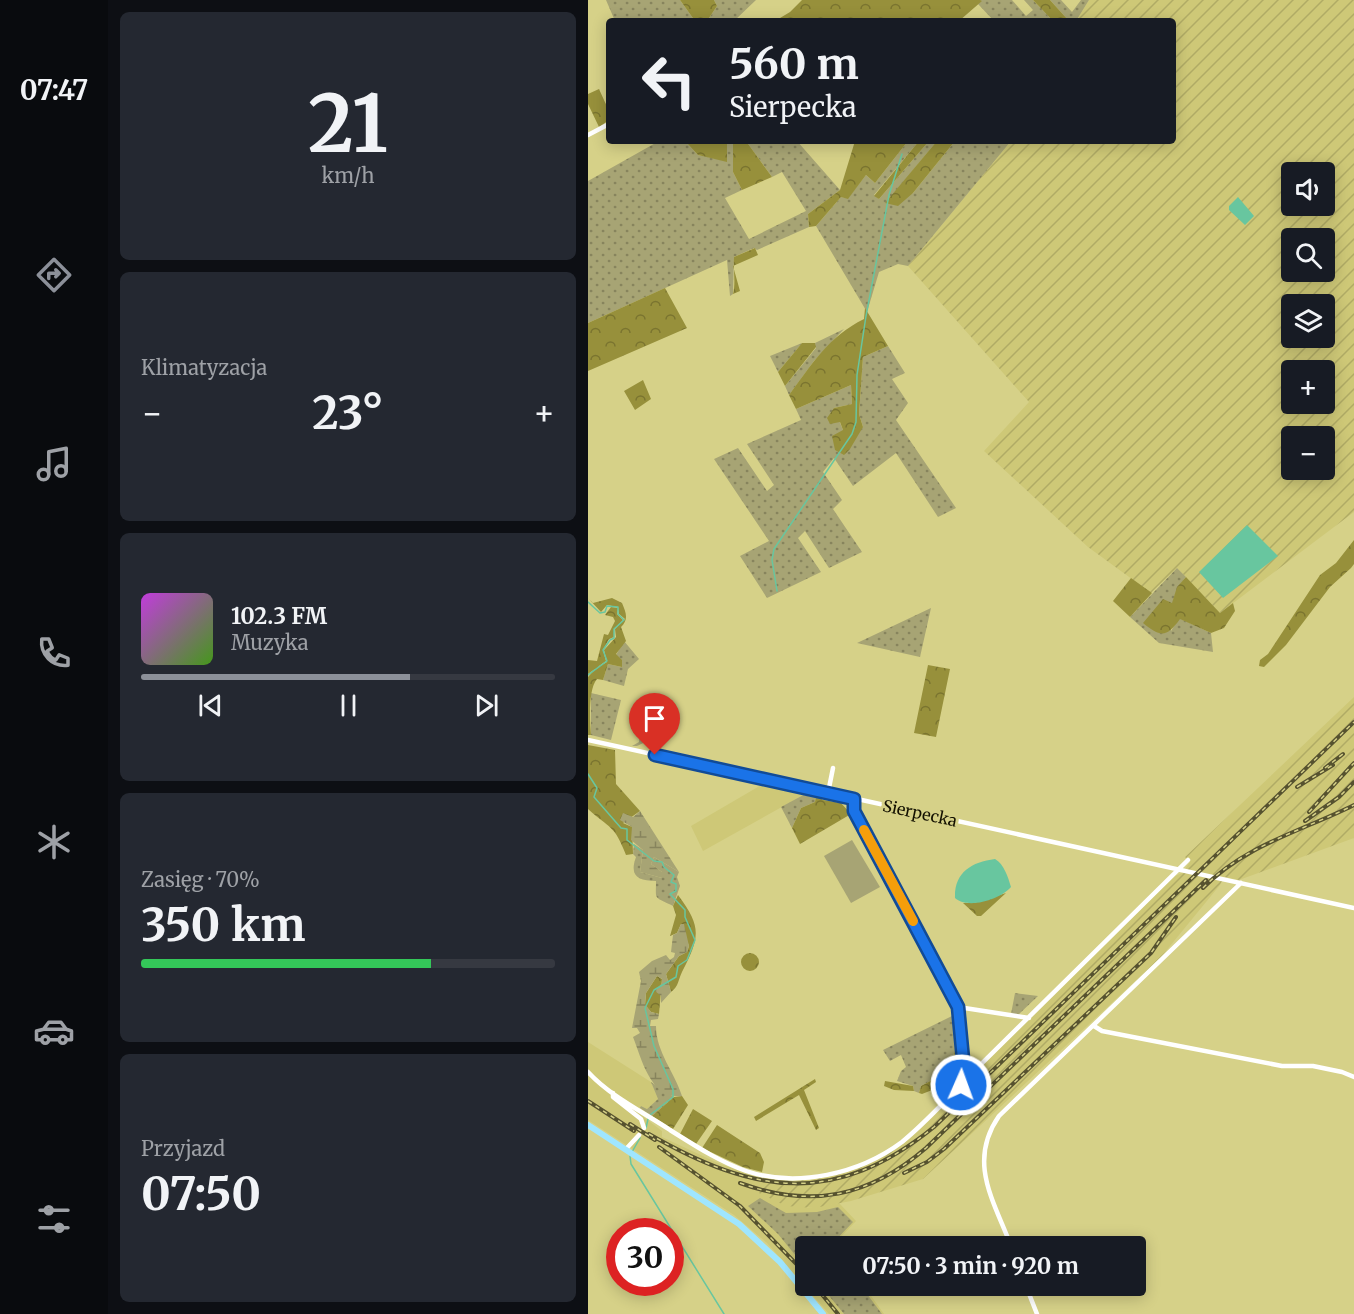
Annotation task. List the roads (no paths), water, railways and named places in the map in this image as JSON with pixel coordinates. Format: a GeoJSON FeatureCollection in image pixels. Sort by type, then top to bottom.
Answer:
{"type":"FeatureCollection","features":[{"type":"Feature","properties":{"kind":"main road"},"geometry":{"type":"LineString","coordinates":[[588,1125],[739,1224],[780,1262],[823,1314]]}},
{"type":"Feature","properties":{"kind":"street"},"geometry":{"type":"LineString","coordinates":[[588,135],[606,126]]}},
{"type":"Feature","properties":{"kind":"street","name":"Sierpecka"},"geometry":{"type":"LineString","coordinates":[[588,740],[1354,908]]}},
{"type":"Feature","properties":{"kind":"street"},"geometry":{"type":"LineString","coordinates":[[828,793],[833,768]]}},
{"type":"Feature","properties":{"kind":"street"},"geometry":{"type":"LineString","coordinates":[[854,799],[854,811],[958,1007],[965,1080]]}},
{"type":"Feature","properties":{"kind":"street"},"geometry":{"type":"LineString","coordinates":[[588,1072],[613,1093],[709,1154],[747,1171],[778,1177],[817,1176],[854,1167],[887,1152],[910,1135],[1188,860]]}},
{"type":"Feature","properties":{"kind":"street"},"geometry":{"type":"LineString","coordinates":[[1007,1236],[984,1175],[982,1163],[986,1138],[999,1116],[1241,883]]}},
{"type":"Feature","properties":{"kind":"street"},"geometry":{"type":"LineString","coordinates":[[958,1007],[1029,1018]]}},
{"type":"Feature","properties":{"kind":"street"},"geometry":{"type":"LineString","coordinates":[[1094,1026],[1102,1031],[1282,1066],[1313,1066],[1354,1077]]}},
{"type":"Feature","properties":{"kind":"street"},"geometry":{"type":"LineString","coordinates":[[613,1093],[613,1098],[641,1119],[644,1128]]}},
{"type":"Feature","properties":{"kind":"street"},"geometry":{"type":"LineString","coordinates":[[627,1150],[639,1135]]}},
{"type":"Feature","properties":{"kind":"street"},"geometry":{"type":"LineString","coordinates":[[1030,1296],[1037,1314]]}},
{"type":"Feature","properties":{"kind":"waterway"},"geometry":{"type":"LineString","coordinates":[[777,591],[772,560],[774,549],[852,434],[856,422],[857,375],[866,316],[889,195],[902,154]]}},
{"type":"Feature","properties":{"kind":"waterway"},"geometry":{"type":"LineString","coordinates":[[588,602],[600,613],[605,612],[607,606],[618,607],[618,614],[624,620],[614,629],[614,638],[603,650],[607,661],[588,675]]}},
{"type":"Feature","properties":{"kind":"waterway"},"geometry":{"type":"LineString","coordinates":[[588,774],[597,788],[594,797],[621,828],[627,829],[627,840],[654,861],[662,862],[664,867],[674,875],[671,882],[676,884],[676,891],[670,894],[685,910],[685,917],[695,940],[687,960],[678,966],[676,977],[654,990],[645,1008],[654,1046],[673,1089],[673,1097],[650,1115]]}},
{"type":"Feature","properties":{"kind":"waterway"},"geometry":{"type":"LineString","coordinates":[[646,1128],[648,1119]]}},
{"type":"Feature","properties":{"kind":"waterway"},"geometry":{"type":"LineString","coordinates":[[632,1152],[640,1138]]}},
{"type":"Feature","properties":{"kind":"waterway"},"geometry":{"type":"LineString","coordinates":[[630,1156],[631,1164],[724,1314]]}},
{"type":"Feature","properties":{"kind":"railway"},"geometry":{"type":"LineString","coordinates":[[649,1134],[724,1170],[760,1180],[794,1183],[828,1180],[863,1170],[898,1153],[934,1127],[1354,722]]}},
{"type":"Feature","properties":{"kind":"railway"},"geometry":{"type":"LineString","coordinates":[[1325,768],[1343,754]]}},
{"type":"Feature","properties":{"kind":"railway"},"geometry":{"type":"LineString","coordinates":[[1309,812],[1354,763]]}},
{"type":"Feature","properties":{"kind":"railway"},"geometry":{"type":"LineString","coordinates":[[1297,787],[1333,765]]}},
{"type":"Feature","properties":{"kind":"railway"},"geometry":{"type":"LineString","coordinates":[[1305,821],[1339,797],[1354,782]]}},
{"type":"Feature","properties":{"kind":"railway"},"geometry":{"type":"LineString","coordinates":[[1203,888],[1219,873],[1256,850],[1354,805]]}},
{"type":"Feature","properties":{"kind":"railway"},"geometry":{"type":"LineString","coordinates":[[740,1183],[766,1191],[791,1195],[838,1194],[883,1178],[905,1165],[926,1148],[1206,880]]}},
{"type":"Feature","properties":{"kind":"railway"},"geometry":{"type":"LineString","coordinates":[[904,1173],[927,1162],[944,1149],[1151,953],[1176,917]]}},
{"type":"Feature","properties":{"kind":"railway"},"geometry":{"type":"LineString","coordinates":[[588,1101],[634,1131]]}},
{"type":"Feature","properties":{"kind":"railway"},"geometry":{"type":"LineString","coordinates":[[630,1124],[655,1140]]}},
{"type":"Feature","properties":{"kind":"railway"},"geometry":{"type":"LineString","coordinates":[[659,1147],[740,1206],[795,1263]]}},
{"type":"Feature","properties":{"kind":"railway"},"geometry":{"type":"LineString","coordinates":[[823,1296],[838,1314]]}}]}
